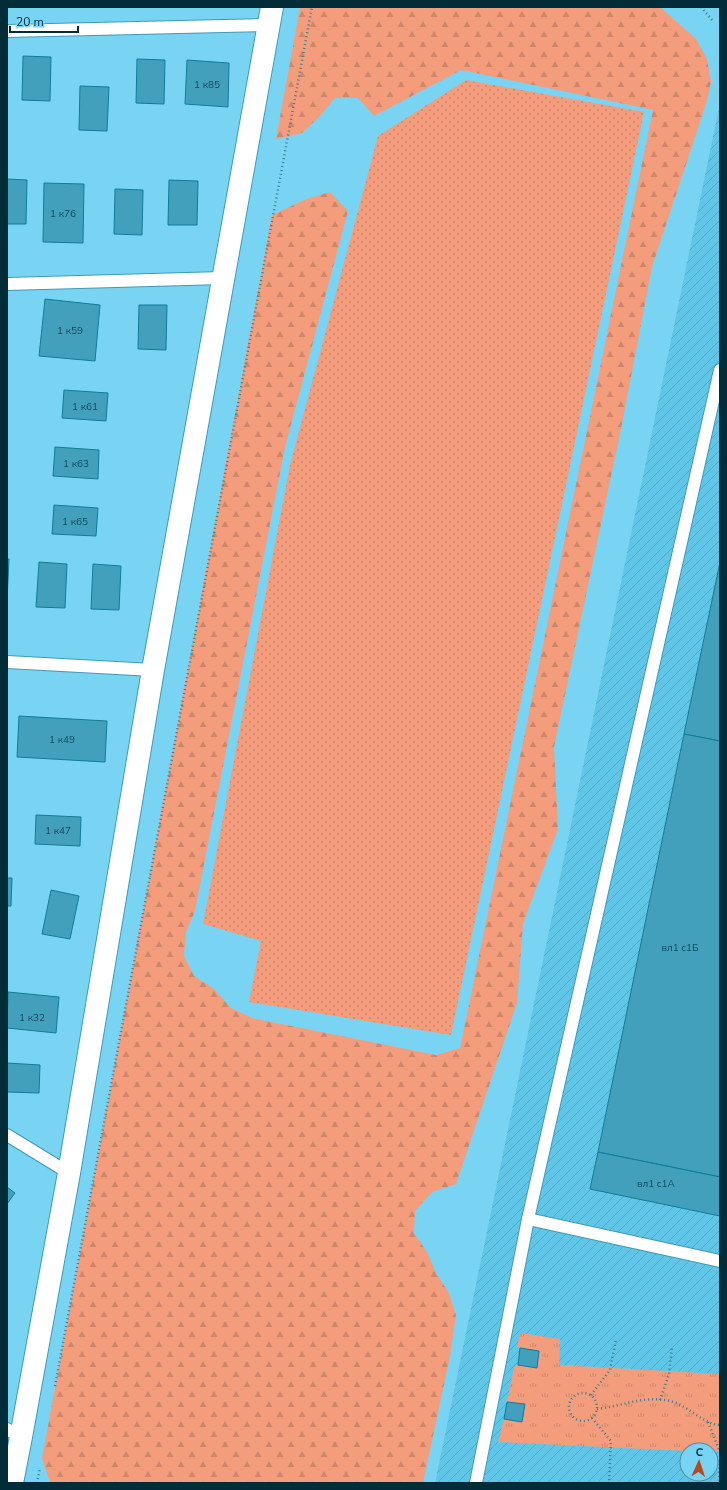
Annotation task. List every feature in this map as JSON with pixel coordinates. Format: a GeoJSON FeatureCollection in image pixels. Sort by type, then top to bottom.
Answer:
{"type":"FeatureCollection","features":[{"type":"Feature","properties":{"kind":"street"},"geometry":{"type":"LineString","coordinates":[[12,1483],[14,1433],[69,1173],[152,670],[270,16]]}},
{"type":"Feature","properties":{"kind":"lane"},"geometry":{"type":"LineString","coordinates":[[7,31],[270,16]]}},
{"type":"Feature","properties":{"kind":"lane"},"geometry":{"type":"LineString","coordinates":[[7,284],[223,278]]}},
{"type":"Feature","properties":{"kind":"lane"},"geometry":{"type":"LineString","coordinates":[[476,1483],[528,1219],[720,370]]}},
{"type":"Feature","properties":{"kind":"lane"},"geometry":{"type":"LineString","coordinates":[[7,662],[152,670]]}},
{"type":"Feature","properties":{"kind":"lane"},"geometry":{"type":"LineString","coordinates":[[7,1135],[69,1173]]}},
{"type":"Feature","properties":{"kind":"lane"},"geometry":{"type":"LineString","coordinates":[[528,1219],[720,1261]]}},
{"type":"Feature","properties":{"kind":"path"},"geometry":{"type":"LineString","coordinates":[[55,1389],[312,7]]}},
{"type":"Feature","properties":{"kind":"path"},"geometry":{"type":"LineString","coordinates":[[701,7],[713,21]]}},
{"type":"Feature","properties":{"kind":"path"},"geometry":{"type":"LineString","coordinates":[[590,1395],[610,1370],[616,1339]]}},
{"type":"Feature","properties":{"kind":"path"},"geometry":{"type":"LineString","coordinates":[[660,1400],[669,1374],[672,1346]]}},
{"type":"Feature","properties":{"kind":"path"},"geometry":{"type":"LineString","coordinates":[[582,1393],[590,1395],[596,1403],[597,1409],[592,1418],[586,1421],[577,1420],[570,1414],[569,1410],[569,1405],[573,1397],[582,1393]]}},
{"type":"Feature","properties":{"kind":"path"},"geometry":{"type":"LineString","coordinates":[[597,1409],[610,1408],[643,1399],[671,1401],[684,1406],[708,1422],[720,1425]]}},
{"type":"Feature","properties":{"kind":"path"},"geometry":{"type":"LineString","coordinates":[[592,1418],[611,1442],[609,1483]]}},
{"type":"Feature","properties":{"kind":"path"},"geometry":{"type":"LineString","coordinates":[[708,1422],[720,1452],[719,1483]]}},
{"type":"Feature","properties":{"kind":"path"},"geometry":{"type":"LineString","coordinates":[[37,1483],[40,1467]]}},
{"type":"Feature","properties":{"kind":"shaded area"},"geometry":{"type":"Polygon","coordinates":[[[720,103],[720,1483],[435,1483],[720,103]]]}},
{"type":"Feature","properties":{"kind":"green space"},"geometry":{"type":"Polygon","coordinates":[[[300,7],[660,7],[696,39],[707,59],[711,82],[706,104],[652,267],[621,429],[554,747],[558,829],[523,924],[517,1003],[456,1184],[432,1192],[415,1211],[414,1233],[427,1252],[436,1273],[449,1293],[456,1315],[450,1356],[423,1483],[50,1483],[42,1458],[272,215],[306,199],[330,192],[348,211],[285,447],[195,911],[186,932],[184,956],[194,976],[214,989],[231,1008],[252,1018],[436,1055],[460,1048],[653,110],[461,70],[374,116],[358,98],[335,98],[319,117],[302,133],[276,139],[300,7]]]}},
{"type":"Feature","properties":{"kind":"green space"},"geometry":{"type":"Polygon","coordinates":[[[466,80],[644,112],[451,1035],[249,1002],[261,941],[203,924],[290,465],[378,136],[466,80]]]}},
{"type":"Feature","properties":{"kind":"green space"},"geometry":{"type":"Polygon","coordinates":[[[520,1333],[560,1339],[559,1365],[720,1374],[720,1452],[719,1442],[679,1442],[679,1451],[498,1442],[504,1419],[522,1422],[524,1405],[507,1402],[514,1367],[518,1365],[537,1367],[539,1351],[517,1347],[520,1333]]]}},
{"type":"Feature","properties":{"kind":"building"},"geometry":{"type":"Polygon","coordinates":[[[23,56],[51,57],[50,101],[22,100],[23,56]]]}},
{"type":"Feature","properties":{"kind":"building"},"geometry":{"type":"Polygon","coordinates":[[[137,59],[165,60],[164,104],[136,103],[137,59]]]}},
{"type":"Feature","properties":{"kind":"building"},"geometry":{"type":"Polygon","coordinates":[[[187,60],[229,63],[228,107],[185,104],[187,60]]]}},
{"type":"Feature","properties":{"kind":"building"},"geometry":{"type":"Polygon","coordinates":[[[80,86],[109,87],[107,131],[79,130],[80,86]]]}},
{"type":"Feature","properties":{"kind":"building"},"geometry":{"type":"Polygon","coordinates":[[[7,179],[27,180],[26,224],[7,224],[7,179]]]}},
{"type":"Feature","properties":{"kind":"building"},"geometry":{"type":"Polygon","coordinates":[[[169,180],[198,181],[197,225],[168,225],[169,180]]]}},
{"type":"Feature","properties":{"kind":"building"},"geometry":{"type":"Polygon","coordinates":[[[44,183],[84,184],[83,243],[43,242],[44,183]]]}},
{"type":"Feature","properties":{"kind":"building"},"geometry":{"type":"Polygon","coordinates":[[[115,189],[143,190],[142,235],[114,234],[115,189]]]}},
{"type":"Feature","properties":{"kind":"building"},"geometry":{"type":"Polygon","coordinates":[[[45,299],[100,305],[95,361],[39,356],[45,299]]]}},
{"type":"Feature","properties":{"kind":"building"},"geometry":{"type":"Polygon","coordinates":[[[139,305],[167,305],[166,350],[138,349],[139,305]]]}},
{"type":"Feature","properties":{"kind":"building"},"geometry":{"type":"Polygon","coordinates":[[[64,390],[108,393],[106,421],[62,418],[64,390]]]}},
{"type":"Feature","properties":{"kind":"building"},"geometry":{"type":"Polygon","coordinates":[[[55,447],[99,450],[98,479],[53,476],[55,447]]]}},
{"type":"Feature","properties":{"kind":"building"},"geometry":{"type":"Polygon","coordinates":[[[54,505],[98,508],[96,536],[52,534],[54,505]]]}},
{"type":"Feature","properties":{"kind":"building"},"geometry":{"type":"Polygon","coordinates":[[[7,559],[9,559],[7,601],[7,559]]]}},
{"type":"Feature","properties":{"kind":"building"},"geometry":{"type":"Polygon","coordinates":[[[39,562],[67,564],[65,608],[36,607],[39,562]]]}},
{"type":"Feature","properties":{"kind":"building"},"geometry":{"type":"Polygon","coordinates":[[[720,562],[720,741],[684,734],[720,562]]]}},
{"type":"Feature","properties":{"kind":"building"},"geometry":{"type":"Polygon","coordinates":[[[93,564],[121,566],[119,610],[91,609],[93,564]]]}},
{"type":"Feature","properties":{"kind":"building"},"geometry":{"type":"Polygon","coordinates":[[[19,716],[107,721],[105,762],[17,757],[19,716]]]}},
{"type":"Feature","properties":{"kind":"building"},"geometry":{"type":"Polygon","coordinates":[[[684,734],[720,741],[720,1177],[598,1152],[684,734]]]}},
{"type":"Feature","properties":{"kind":"building"},"geometry":{"type":"Polygon","coordinates":[[[36,815],[81,817],[80,846],[35,844],[36,815]]]}},
{"type":"Feature","properties":{"kind":"building"},"geometry":{"type":"Polygon","coordinates":[[[7,878],[12,878],[11,906],[7,906],[7,878]]]}},
{"type":"Feature","properties":{"kind":"building"},"geometry":{"type":"Polygon","coordinates":[[[51,890],[79,896],[70,939],[42,934],[51,890]]]}},
{"type":"Feature","properties":{"kind":"building"},"geometry":{"type":"Polygon","coordinates":[[[8,992],[59,997],[56,1033],[7,1028],[8,992]]]}},
{"type":"Feature","properties":{"kind":"building"},"geometry":{"type":"Polygon","coordinates":[[[7,1063],[40,1065],[39,1093],[7,1092],[7,1063]]]}},
{"type":"Feature","properties":{"kind":"building"},"geometry":{"type":"Polygon","coordinates":[[[598,1152],[720,1177],[720,1216],[590,1189],[598,1152]]]}},
{"type":"Feature","properties":{"kind":"building"},"geometry":{"type":"Polygon","coordinates":[[[7,1187],[15,1193],[7,1204],[7,1187]]]}},
{"type":"Feature","properties":{"kind":"building"},"geometry":{"type":"Polygon","coordinates":[[[520,1348],[539,1351],[537,1368],[518,1365],[520,1348]]]}},
{"type":"Feature","properties":{"kind":"building"},"geometry":{"type":"Polygon","coordinates":[[[507,1402],[525,1404],[522,1422],[504,1419],[507,1402]]]}}]}
